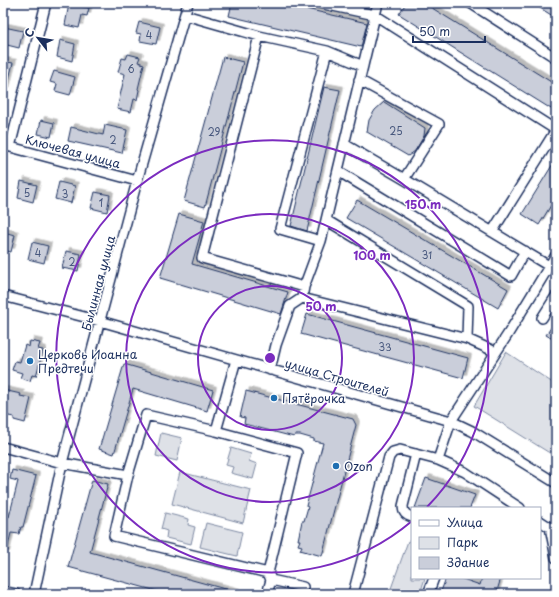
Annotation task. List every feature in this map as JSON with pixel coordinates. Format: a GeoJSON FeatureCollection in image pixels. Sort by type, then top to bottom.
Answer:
{"type":"FeatureCollection","features":[{"type":"Feature","properties":{"kind":"street"},"geometry":{"type":"LineString","coordinates":[[6,146],[46,3]]}},
{"type":"Feature","properties":{"kind":"street","name":"Былинная улица"},"geometry":{"type":"LineString","coordinates":[[34,594],[62,463],[137,180],[188,3]]}},
{"type":"Feature","properties":{"kind":"street"},"geometry":{"type":"LineString","coordinates":[[319,3],[375,15],[556,130],[492,232]]}},
{"type":"Feature","properties":{"kind":"street"},"geometry":{"type":"LineString","coordinates":[[270,370],[276,345],[290,306],[302,298],[304,287],[321,240],[378,3]]}},
{"type":"Feature","properties":{"kind":"street"},"geometry":{"type":"LineString","coordinates":[[470,3],[556,58]]}},
{"type":"Feature","properties":{"kind":"street"},"geometry":{"type":"LineString","coordinates":[[185,15],[259,36],[327,51],[363,66]]}},
{"type":"Feature","properties":{"kind":"street"},"geometry":{"type":"LineString","coordinates":[[259,36],[202,258],[304,287]]}},
{"type":"Feature","properties":{"kind":"street"},"geometry":{"type":"LineString","coordinates":[[321,240],[280,229],[327,51]]}},
{"type":"Feature","properties":{"kind":"street"},"geometry":{"type":"LineString","coordinates":[[359,80],[438,124],[404,179]]}},
{"type":"Feature","properties":{"kind":"street"},"geometry":{"type":"LineString","coordinates":[[344,144],[549,266]]}},
{"type":"Feature","properties":{"kind":"street","name":"Ключевая улица"},"geometry":{"type":"LineString","coordinates":[[6,146],[137,180]]}},
{"type":"Feature","properties":{"kind":"street"},"geometry":{"type":"LineString","coordinates":[[338,171],[511,276],[524,252]]}},
{"type":"Feature","properties":{"kind":"street"},"geometry":{"type":"LineString","coordinates":[[326,220],[468,306],[467,339]]}},
{"type":"Feature","properties":{"kind":"street"},"geometry":{"type":"LineString","coordinates":[[438,460],[451,422],[556,255]]}},
{"type":"Feature","properties":{"kind":"street","name":"улица Строителей"},"geometry":{"type":"LineString","coordinates":[[3,296],[100,321],[451,422],[472,431],[556,483]]}},
{"type":"Feature","properties":{"kind":"street"},"geometry":{"type":"LineString","coordinates":[[542,318],[556,296]]}},
{"type":"Feature","properties":{"kind":"street"},"geometry":{"type":"LineString","coordinates":[[302,298],[467,339],[496,352]]}},
{"type":"Feature","properties":{"kind":"street"},"geometry":{"type":"LineString","coordinates":[[216,431],[236,360]]}},
{"type":"Feature","properties":{"kind":"street"},"geometry":{"type":"LineString","coordinates":[[267,594],[270,577],[297,453],[216,431],[146,416],[128,475],[114,536],[270,577],[303,587],[301,594]]}},
{"type":"Feature","properties":{"kind":"street"},"geometry":{"type":"LineString","coordinates":[[3,447],[62,463],[128,475]]}},
{"type":"Feature","properties":{"kind":"street"},"geometry":{"type":"LineString","coordinates":[[353,594],[389,457],[393,452],[400,450],[438,460],[462,471],[518,507]]}},
{"type":"Feature","properties":{"kind":"street"},"geometry":{"type":"LineString","coordinates":[[411,516],[404,512],[403,506],[416,454]]}},
{"type":"Feature","properties":{"kind":"street"},"geometry":{"type":"LineString","coordinates":[[541,522],[553,529],[556,558]]}},
{"type":"Feature","properties":{"kind":"street"},"geometry":{"type":"LineString","coordinates":[[428,594],[434,579]]}},
{"type":"Feature","properties":{"kind":"street"},"geometry":{"type":"LineString","coordinates":[[3,590],[16,594]]}},
{"type":"Feature","properties":{"kind":"green space"},"geometry":{"type":"Polygon","coordinates":[[[506,352],[556,385],[556,457],[474,406],[506,352]]]}},
{"type":"Feature","properties":{"kind":"green space"},"geometry":{"type":"Polygon","coordinates":[[[161,433],[182,438],[177,461],[156,456],[161,433]]]}},
{"type":"Feature","properties":{"kind":"green space"},"geometry":{"type":"Polygon","coordinates":[[[231,448],[251,454],[249,461],[257,464],[253,479],[231,473],[233,467],[226,465],[231,448]]]}},
{"type":"Feature","properties":{"kind":"green space"},"geometry":{"type":"Polygon","coordinates":[[[180,472],[251,490],[243,523],[172,504],[180,472]]]}},
{"type":"Feature","properties":{"kind":"green space"},"geometry":{"type":"Polygon","coordinates":[[[165,513],[189,519],[188,525],[195,527],[191,544],[166,538],[167,531],[161,529],[165,513]]]}},
{"type":"Feature","properties":{"kind":"green space"},"geometry":{"type":"Polygon","coordinates":[[[206,523],[242,532],[237,556],[200,547],[206,523]]]}},
{"type":"Feature","properties":{"kind":"green space"},"geometry":{"type":"Polygon","coordinates":[[[408,541],[411,542],[411,579],[425,579],[420,594],[389,594],[408,541]]]}},
{"type":"Feature","properties":{"kind":"building"},"geometry":{"type":"Polygon","coordinates":[[[232,3],[280,3],[367,23],[361,47],[229,16],[232,3]]]}},
{"type":"Feature","properties":{"kind":"building"},"geometry":{"type":"Polygon","coordinates":[[[406,3],[424,3],[556,85],[556,112],[399,14],[406,3]]]}},
{"type":"Feature","properties":{"kind":"building"},"geometry":{"type":"Polygon","coordinates":[[[532,3],[556,3],[556,18],[532,3]]]}},
{"type":"Feature","properties":{"kind":"building"},"geometry":{"type":"Polygon","coordinates":[[[69,4],[89,8],[87,16],[82,15],[79,28],[65,25],[69,4]]]}},
{"type":"Feature","properties":{"kind":"building"},"geometry":{"type":"Polygon","coordinates":[[[139,22],[160,27],[156,44],[140,41],[141,34],[136,33],[139,22]]]}},
{"type":"Feature","properties":{"kind":"building"},"geometry":{"type":"Polygon","coordinates":[[[4,27],[23,31],[19,48],[3,44],[4,27]]]}},
{"type":"Feature","properties":{"kind":"building"},"geometry":{"type":"Polygon","coordinates":[[[60,40],[75,44],[72,61],[57,57],[60,40]]]}},
{"type":"Feature","properties":{"kind":"building"},"geometry":{"type":"Polygon","coordinates":[[[128,54],[140,57],[138,62],[144,64],[137,100],[134,99],[131,112],[117,109],[125,74],[118,72],[122,58],[126,59],[128,54]]]}},
{"type":"Feature","properties":{"kind":"building"},"geometry":{"type":"Polygon","coordinates":[[[223,57],[243,62],[205,207],[184,201],[223,57]]]}},
{"type":"Feature","properties":{"kind":"building"},"geometry":{"type":"Polygon","coordinates":[[[3,61],[13,63],[6,91],[3,91],[3,61]]]}},
{"type":"Feature","properties":{"kind":"building"},"geometry":{"type":"Polygon","coordinates":[[[54,71],[75,77],[70,95],[55,91],[57,84],[50,82],[54,71]]]}},
{"type":"Feature","properties":{"kind":"building"},"geometry":{"type":"Polygon","coordinates":[[[324,87],[340,90],[307,231],[291,226],[324,87]]]}},
{"type":"Feature","properties":{"kind":"building"},"geometry":{"type":"Polygon","coordinates":[[[384,102],[425,128],[424,136],[415,151],[408,156],[367,132],[369,120],[375,110],[384,102]]]}},
{"type":"Feature","properties":{"kind":"building"},"geometry":{"type":"Polygon","coordinates":[[[41,120],[54,123],[51,137],[38,134],[41,120]]]}},
{"type":"Feature","properties":{"kind":"building"},"geometry":{"type":"Polygon","coordinates":[[[105,125],[127,130],[122,153],[68,141],[71,127],[103,135],[105,125]]]}},
{"type":"Feature","properties":{"kind":"building"},"geometry":{"type":"Polygon","coordinates":[[[556,159],[556,197],[539,225],[522,214],[556,159]]]}},
{"type":"Feature","properties":{"kind":"building"},"geometry":{"type":"Polygon","coordinates":[[[21,181],[37,185],[33,202],[18,198],[21,181]]]}},
{"type":"Feature","properties":{"kind":"building"},"geometry":{"type":"Polygon","coordinates":[[[59,182],[75,186],[71,203],[55,199],[59,182]]]}},
{"type":"Feature","properties":{"kind":"building"},"geometry":{"type":"Polygon","coordinates":[[[95,192],[110,195],[107,212],[91,208],[95,192]]]}},
{"type":"Feature","properties":{"kind":"building"},"geometry":{"type":"Polygon","coordinates":[[[357,200],[508,289],[498,308],[346,218],[357,200]]]}},
{"type":"Feature","properties":{"kind":"building"},"geometry":{"type":"Polygon","coordinates":[[[179,214],[204,221],[192,264],[288,292],[281,314],[160,278],[179,214]]]}},
{"type":"Feature","properties":{"kind":"building"},"geometry":{"type":"Polygon","coordinates":[[[3,232],[15,235],[11,252],[3,250],[3,232]]]}},
{"type":"Feature","properties":{"kind":"building"},"geometry":{"type":"Polygon","coordinates":[[[32,242],[48,246],[44,263],[28,259],[32,242]]]}},
{"type":"Feature","properties":{"kind":"building"},"geometry":{"type":"Polygon","coordinates":[[[66,251],[81,254],[78,271],[62,268],[66,251]]]}},
{"type":"Feature","properties":{"kind":"building"},"geometry":{"type":"Polygon","coordinates":[[[307,314],[468,358],[463,378],[301,334],[307,314]]]}},
{"type":"Feature","properties":{"kind":"building"},"geometry":{"type":"Polygon","coordinates":[[[556,320],[556,341],[546,335],[556,320]]]}},
{"type":"Feature","properties":{"kind":"building","name":"Церковь Иоанна Предтечи"},"geometry":{"type":"Polygon","coordinates":[[[30,341],[40,343],[38,349],[43,350],[36,376],[32,375],[30,381],[20,378],[22,373],[12,370],[15,361],[20,362],[25,345],[29,347],[30,341]]]}},
{"type":"Feature","properties":{"kind":"building"},"geometry":{"type":"Polygon","coordinates":[[[124,364],[213,390],[207,411],[133,389],[114,454],[99,449],[124,364]]]}},
{"type":"Feature","properties":{"kind":"building"},"geometry":{"type":"Polygon","coordinates":[[[3,390],[31,398],[25,423],[14,420],[14,417],[3,415],[3,390]]]}},
{"type":"Feature","properties":{"kind":"building"},"geometry":{"type":"Polygon","coordinates":[[[246,391],[353,419],[356,425],[322,556],[300,550],[302,546],[298,545],[300,540],[298,540],[302,521],[304,521],[308,507],[306,506],[323,443],[300,435],[295,435],[294,437],[244,424],[245,418],[240,417],[246,391]]]}},
{"type":"Feature","properties":{"kind":"building"},"geometry":{"type":"Polygon","coordinates":[[[12,470],[36,476],[23,527],[21,527],[19,534],[11,533],[6,555],[3,554],[3,515],[9,517],[18,481],[10,479],[12,470]]]}},
{"type":"Feature","properties":{"kind":"building"},"geometry":{"type":"Polygon","coordinates":[[[426,478],[475,495],[470,507],[415,507],[426,478]]]}},
{"type":"Feature","properties":{"kind":"building"},"geometry":{"type":"Polygon","coordinates":[[[92,480],[108,484],[90,552],[236,592],[235,594],[168,594],[68,567],[92,480]]]}},
{"type":"Feature","properties":{"kind":"building"},"geometry":{"type":"Polygon","coordinates":[[[446,579],[463,579],[480,585],[482,579],[501,579],[496,594],[440,594],[446,579]]]}},
{"type":"Feature","properties":{"kind":"place","name":"Церковь Иоанна Предтечи"},"geometry":{"type":"Point","coordinates":[30,361]}},
{"type":"Feature","properties":{"kind":"place","name":"Пятёрочка"},"geometry":{"type":"Point","coordinates":[274,398]}},
{"type":"Feature","properties":{"kind":"place","name":"Ozon"},"geometry":{"type":"Point","coordinates":[336,466]}}]}
